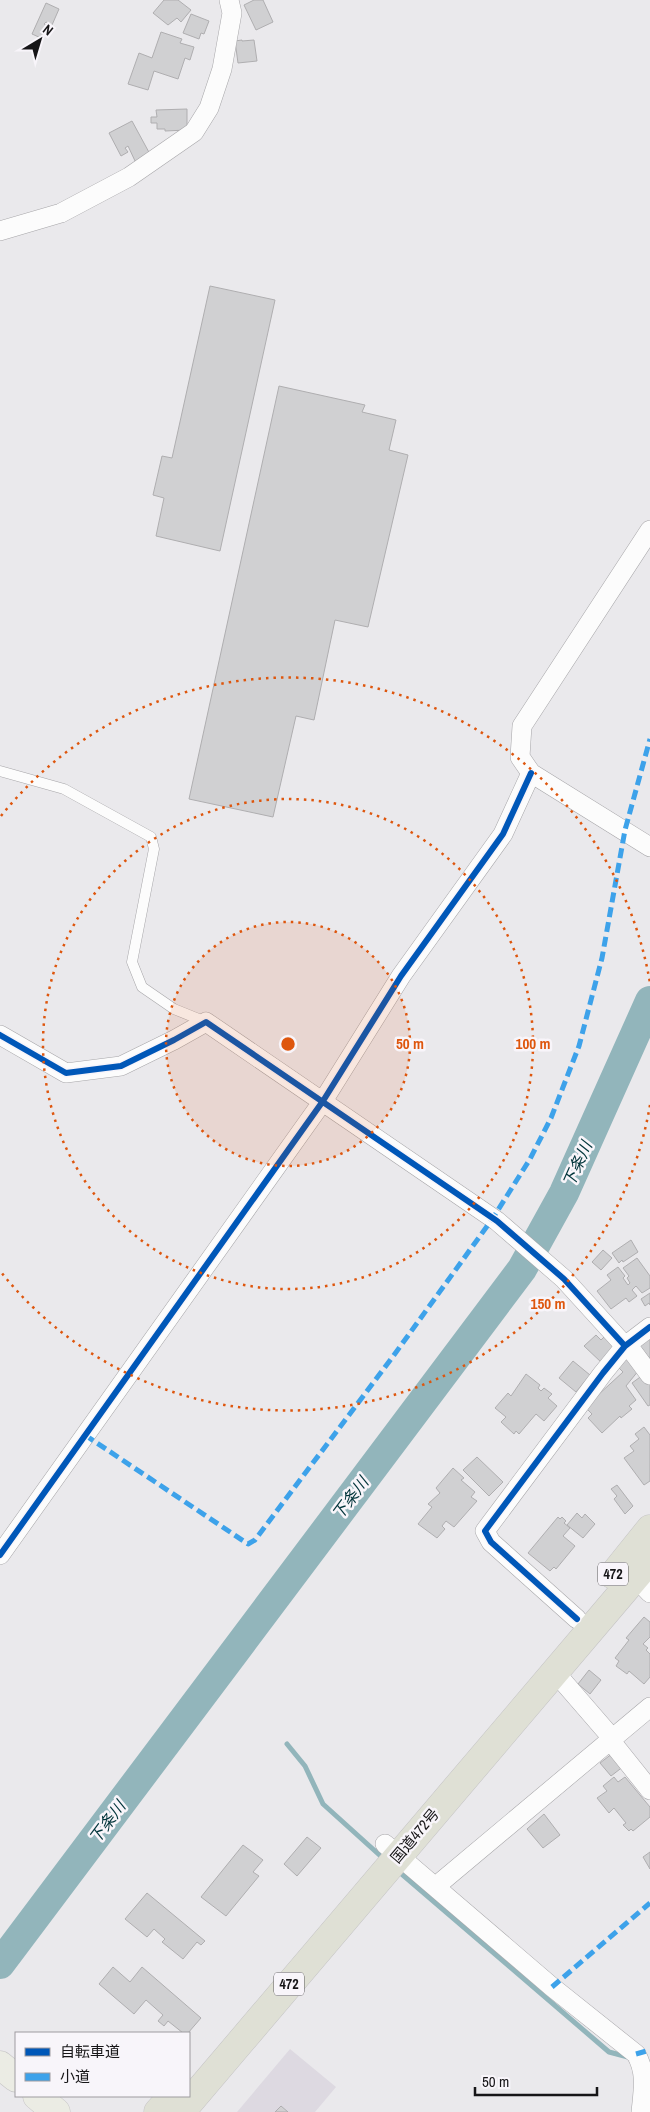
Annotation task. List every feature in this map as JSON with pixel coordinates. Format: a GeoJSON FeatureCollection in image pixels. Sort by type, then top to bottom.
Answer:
{"type":"FeatureCollection","features":[{"type":"Feature","properties":{"kind":"highway","name":"国道472号"},"geometry":{"type":"LineString","coordinates":[[190,2092],[392,1850],[576,1619],[650,1530]]}},
{"type":"Feature","properties":{"kind":"highway","name":"国道472号"},"geometry":{"type":"LineString","coordinates":[[190,2075],[554,1672],[645,1576]]}},
{"type":"Feature","properties":{"kind":"highway","name":"国道472号"},"geometry":{"type":"LineString","coordinates":[[177,2108],[186,2097]]}},
{"type":"Feature","properties":{"kind":"main road"},"geometry":{"type":"LineString","coordinates":[[0,2065],[15,2077]]}},
{"type":"Feature","properties":{"kind":"main road"},"geometry":{"type":"LineString","coordinates":[[38,2097],[56,2112]]}},
{"type":"Feature","properties":{"kind":"street"},"geometry":{"type":"LineString","coordinates":[[0,231],[61,213],[129,177],[194,132],[209,108],[222,69],[232,13],[229,0]]}},
{"type":"Feature","properties":{"kind":"street"},"geometry":{"type":"LineString","coordinates":[[650,530],[522,726],[520,757],[531,772],[650,847]]}},
{"type":"Feature","properties":{"kind":"street"},"geometry":{"type":"LineString","coordinates":[[0,1555],[323,1101],[401,976],[504,834],[531,772]]}},
{"type":"Feature","properties":{"kind":"street"},"geometry":{"type":"LineString","coordinates":[[0,1035],[66,1074],[121,1066],[206,1022],[497,1221],[564,1278],[626,1345],[650,1375]]}},
{"type":"Feature","properties":{"kind":"street"},"geometry":{"type":"LineString","coordinates":[[576,1619],[491,1542],[485,1531],[626,1345],[650,1327]]}},
{"type":"Feature","properties":{"kind":"street"},"geometry":{"type":"LineString","coordinates":[[554,1672],[611,1739],[650,1790]]}},
{"type":"Feature","properties":{"kind":"street"},"geometry":{"type":"LineString","coordinates":[[435,1887],[650,1707]]}},
{"type":"Feature","properties":{"kind":"street"},"geometry":{"type":"LineString","coordinates":[[392,1850],[552,1987],[636,2054],[642,2064],[644,2078],[641,2112]]}},
{"type":"Feature","properties":{"kind":"lane"},"geometry":{"type":"LineString","coordinates":[[0,771],[64,789],[151,838],[154,849],[132,962],[142,987],[174,1009],[206,1022]]}},
{"type":"Feature","properties":{"kind":"shaded area"},"geometry":{"type":"Polygon","coordinates":[[[290,2049],[336,2087],[315,2112],[237,2112],[290,2049]]]}},
{"type":"Feature","properties":{"kind":"building"},"geometry":{"type":"Polygon","coordinates":[[[164,0],[178,0],[191,10],[181,22],[177,18],[168,25],[153,13],[164,0]]]}},
{"type":"Feature","properties":{"kind":"building"},"geometry":{"type":"Polygon","coordinates":[[[254,0],[263,0],[273,22],[256,30],[244,5],[254,0]]]}},
{"type":"Feature","properties":{"kind":"building"},"geometry":{"type":"Polygon","coordinates":[[[46,3],[59,9],[52,25],[46,22],[44,24],[47,26],[41,38],[32,34],[46,3]]]}},
{"type":"Feature","properties":{"kind":"building"},"geometry":{"type":"Polygon","coordinates":[[[191,14],[209,21],[204,34],[201,33],[199,39],[183,33],[191,14]]]}},
{"type":"Feature","properties":{"kind":"building"},"geometry":{"type":"Polygon","coordinates":[[[161,32],[182,39],[180,43],[194,47],[190,60],[185,58],[178,79],[154,71],[148,90],[128,84],[139,53],[152,58],[161,32]]]}},
{"type":"Feature","properties":{"kind":"building"},"geometry":{"type":"Polygon","coordinates":[[[254,40],[257,61],[238,63],[235,41],[254,40]]]}},
{"type":"Feature","properties":{"kind":"building"},"geometry":{"type":"Polygon","coordinates":[[[187,109],[187,130],[165,131],[165,129],[157,129],[157,123],[151,123],[151,117],[157,117],[156,110],[187,109]]]}},
{"type":"Feature","properties":{"kind":"building"},"geometry":{"type":"Polygon","coordinates":[[[132,121],[151,156],[136,163],[128,146],[125,148],[128,152],[121,156],[109,133],[132,121]]]}},
{"type":"Feature","properties":{"kind":"building"},"geometry":{"type":"Polygon","coordinates":[[[210,286],[275,300],[220,551],[156,536],[164,498],[153,495],[162,456],[172,458],[210,286]]]}},
{"type":"Feature","properties":{"kind":"building"},"geometry":{"type":"Polygon","coordinates":[[[279,386],[365,405],[362,412],[396,420],[389,450],[408,455],[368,627],[335,620],[314,720],[296,716],[273,817],[189,799],[279,386]]]}},
{"type":"Feature","properties":{"kind":"building"},"geometry":{"type":"Polygon","coordinates":[[[631,1240],[638,1252],[619,1263],[612,1253],[631,1240]]]}},
{"type":"Feature","properties":{"kind":"building"},"geometry":{"type":"Polygon","coordinates":[[[603,1250],[612,1258],[601,1270],[592,1262],[603,1250]]]}},
{"type":"Feature","properties":{"kind":"building"},"geometry":{"type":"Polygon","coordinates":[[[637,1258],[650,1276],[650,1288],[642,1293],[636,1286],[632,1290],[637,1296],[629,1302],[626,1298],[611,1309],[597,1291],[611,1280],[607,1275],[618,1267],[625,1276],[623,1278],[628,1285],[630,1283],[627,1278],[629,1276],[623,1268],[637,1258]]]}},
{"type":"Feature","properties":{"kind":"building"},"geometry":{"type":"Polygon","coordinates":[[[650,1293],[650,1305],[649,1303],[645,1306],[641,1299],[650,1293]]]}},
{"type":"Feature","properties":{"kind":"building"},"geometry":{"type":"Polygon","coordinates":[[[596,1335],[601,1340],[606,1335],[617,1344],[602,1363],[584,1346],[596,1335]]]}},
{"type":"Feature","properties":{"kind":"building"},"geometry":{"type":"Polygon","coordinates":[[[650,1338],[650,1359],[640,1346],[650,1338]]]}},
{"type":"Feature","properties":{"kind":"building"},"geometry":{"type":"Polygon","coordinates":[[[627,1356],[639,1370],[626,1386],[636,1400],[629,1406],[632,1409],[621,1418],[620,1416],[602,1433],[588,1418],[592,1414],[585,1407],[623,1372],[618,1367],[627,1356]]]}},
{"type":"Feature","properties":{"kind":"building"},"geometry":{"type":"Polygon","coordinates":[[[573,1361],[590,1375],[576,1392],[559,1378],[573,1361]]]}},
{"type":"Feature","properties":{"kind":"building"},"geometry":{"type":"Polygon","coordinates":[[[526,1374],[540,1385],[538,1388],[541,1391],[544,1388],[552,1394],[548,1398],[557,1406],[544,1421],[536,1414],[519,1434],[516,1431],[514,1434],[501,1422],[506,1417],[495,1408],[508,1393],[511,1396],[526,1374]]]}},
{"type":"Feature","properties":{"kind":"building"},"geometry":{"type":"Polygon","coordinates":[[[643,1375],[650,1385],[650,1405],[648,1406],[632,1383],[643,1375]]]}},
{"type":"Feature","properties":{"kind":"building"},"geometry":{"type":"Polygon","coordinates":[[[644,1427],[650,1435],[650,1481],[644,1485],[624,1458],[634,1451],[630,1446],[639,1439],[635,1434],[644,1427]]]}},
{"type":"Feature","properties":{"kind":"building"},"geometry":{"type":"Polygon","coordinates":[[[477,1457],[503,1482],[489,1496],[463,1470],[477,1457]]]}},
{"type":"Feature","properties":{"kind":"building"},"geometry":{"type":"Polygon","coordinates":[[[453,1468],[464,1478],[461,1480],[475,1492],[471,1497],[477,1501],[454,1527],[446,1521],[442,1526],[445,1529],[437,1538],[418,1524],[432,1507],[428,1504],[440,1493],[436,1488],[453,1468]]]}},
{"type":"Feature","properties":{"kind":"building"},"geometry":{"type":"Polygon","coordinates":[[[617,1485],[633,1506],[625,1514],[614,1499],[617,1496],[611,1489],[617,1485]]]}},
{"type":"Feature","properties":{"kind":"building"},"geometry":{"type":"Polygon","coordinates":[[[577,1513],[582,1518],[585,1514],[595,1524],[583,1538],[567,1525],[577,1513]]]}},
{"type":"Feature","properties":{"kind":"building"},"geometry":{"type":"Polygon","coordinates":[[[558,1517],[560,1519],[562,1517],[566,1521],[564,1523],[570,1528],[563,1536],[575,1546],[556,1569],[554,1567],[550,1571],[528,1553],[558,1517]]]}},
{"type":"Feature","properties":{"kind":"building"},"geometry":{"type":"Polygon","coordinates":[[[644,1617],[650,1622],[650,1637],[643,1644],[648,1648],[646,1650],[650,1654],[650,1677],[644,1684],[629,1671],[627,1674],[616,1666],[619,1661],[615,1658],[629,1640],[626,1638],[644,1617]]]}},
{"type":"Feature","properties":{"kind":"building"},"geometry":{"type":"Polygon","coordinates":[[[589,1670],[601,1680],[590,1694],[578,1684],[589,1670]]]}},
{"type":"Feature","properties":{"kind":"building"},"geometry":{"type":"Polygon","coordinates":[[[613,1753],[624,1766],[611,1776],[600,1763],[613,1753]]]}},
{"type":"Feature","properties":{"kind":"building"},"geometry":{"type":"Polygon","coordinates":[[[614,1777],[618,1782],[625,1777],[650,1807],[650,1817],[633,1831],[631,1829],[629,1831],[623,1825],[626,1823],[614,1808],[609,1813],[597,1798],[607,1791],[603,1786],[614,1777]]]}},
{"type":"Feature","properties":{"kind":"building"},"geometry":{"type":"Polygon","coordinates":[[[544,1814],[560,1835],[543,1848],[527,1829],[544,1814]]]}},
{"type":"Feature","properties":{"kind":"building"},"geometry":{"type":"Polygon","coordinates":[[[307,1837],[321,1848],[297,1876],[284,1864],[307,1837]]]}},
{"type":"Feature","properties":{"kind":"building"},"geometry":{"type":"Polygon","coordinates":[[[243,1845],[263,1860],[253,1872],[259,1876],[226,1916],[201,1897],[243,1845]]]}},
{"type":"Feature","properties":{"kind":"building"},"geometry":{"type":"Polygon","coordinates":[[[650,1852],[650,1869],[643,1857],[650,1852]]]}},
{"type":"Feature","properties":{"kind":"building"},"geometry":{"type":"Polygon","coordinates":[[[147,1893],[205,1941],[201,1945],[197,1942],[183,1959],[162,1942],[165,1939],[154,1929],[147,1937],[125,1919],[147,1893]]]}},
{"type":"Feature","properties":{"kind":"building"},"geometry":{"type":"Polygon","coordinates":[[[113,1967],[130,1982],[142,1967],[201,2018],[189,2032],[182,2032],[168,2021],[164,2026],[158,2021],[163,2015],[146,2000],[134,2014],[99,1984],[113,1967]]]}},
{"type":"Feature","properties":{"kind":"building"},"geometry":{"type":"Polygon","coordinates":[[[281,2106],[288,2112],[275,2112],[281,2106]]]}},
{"type":"Feature","properties":{"kind":"waterway","name":"下条川"},"geometry":{"type":"LineString","coordinates":[[0,1964],[522,1269],[564,1193],[650,1001]]}},
{"type":"Feature","properties":{"kind":"waterway"},"geometry":{"type":"LineString","coordinates":[[287,1744],[305,1766],[323,1804],[385,1860]]}},
{"type":"Feature","properties":{"kind":"waterway"},"geometry":{"type":"LineString","coordinates":[[397,1870],[609,2052],[628,2057]]}},
{"type":"Feature","properties":{"kind":"marked path"},"geometry":{"type":"LineString","coordinates":[[85,1435],[248,1544],[255,1540],[394,1355],[493,1218],[530,1159],[551,1118],[579,1046],[602,958],[625,830],[650,739]]}},
{"type":"Feature","properties":{"kind":"marked path"},"geometry":{"type":"LineString","coordinates":[[552,1987],[650,1903]]}},
{"type":"Feature","properties":{"kind":"marked path"},"geometry":{"type":"LineString","coordinates":[[636,2054],[650,2050]]}},
{"type":"Feature","properties":{"kind":"cycle path"},"geometry":{"type":"LineString","coordinates":[[0,1555],[323,1101],[401,976],[503,834],[531,773]]}},
{"type":"Feature","properties":{"kind":"cycle path"},"geometry":{"type":"LineString","coordinates":[[0,1035],[66,1073],[121,1066],[206,1022],[497,1221],[564,1279],[625,1346]]}},
{"type":"Feature","properties":{"kind":"cycle path"},"geometry":{"type":"LineString","coordinates":[[577,1619],[491,1542],[485,1531],[603,1373],[625,1346],[650,1327]]}}]}
